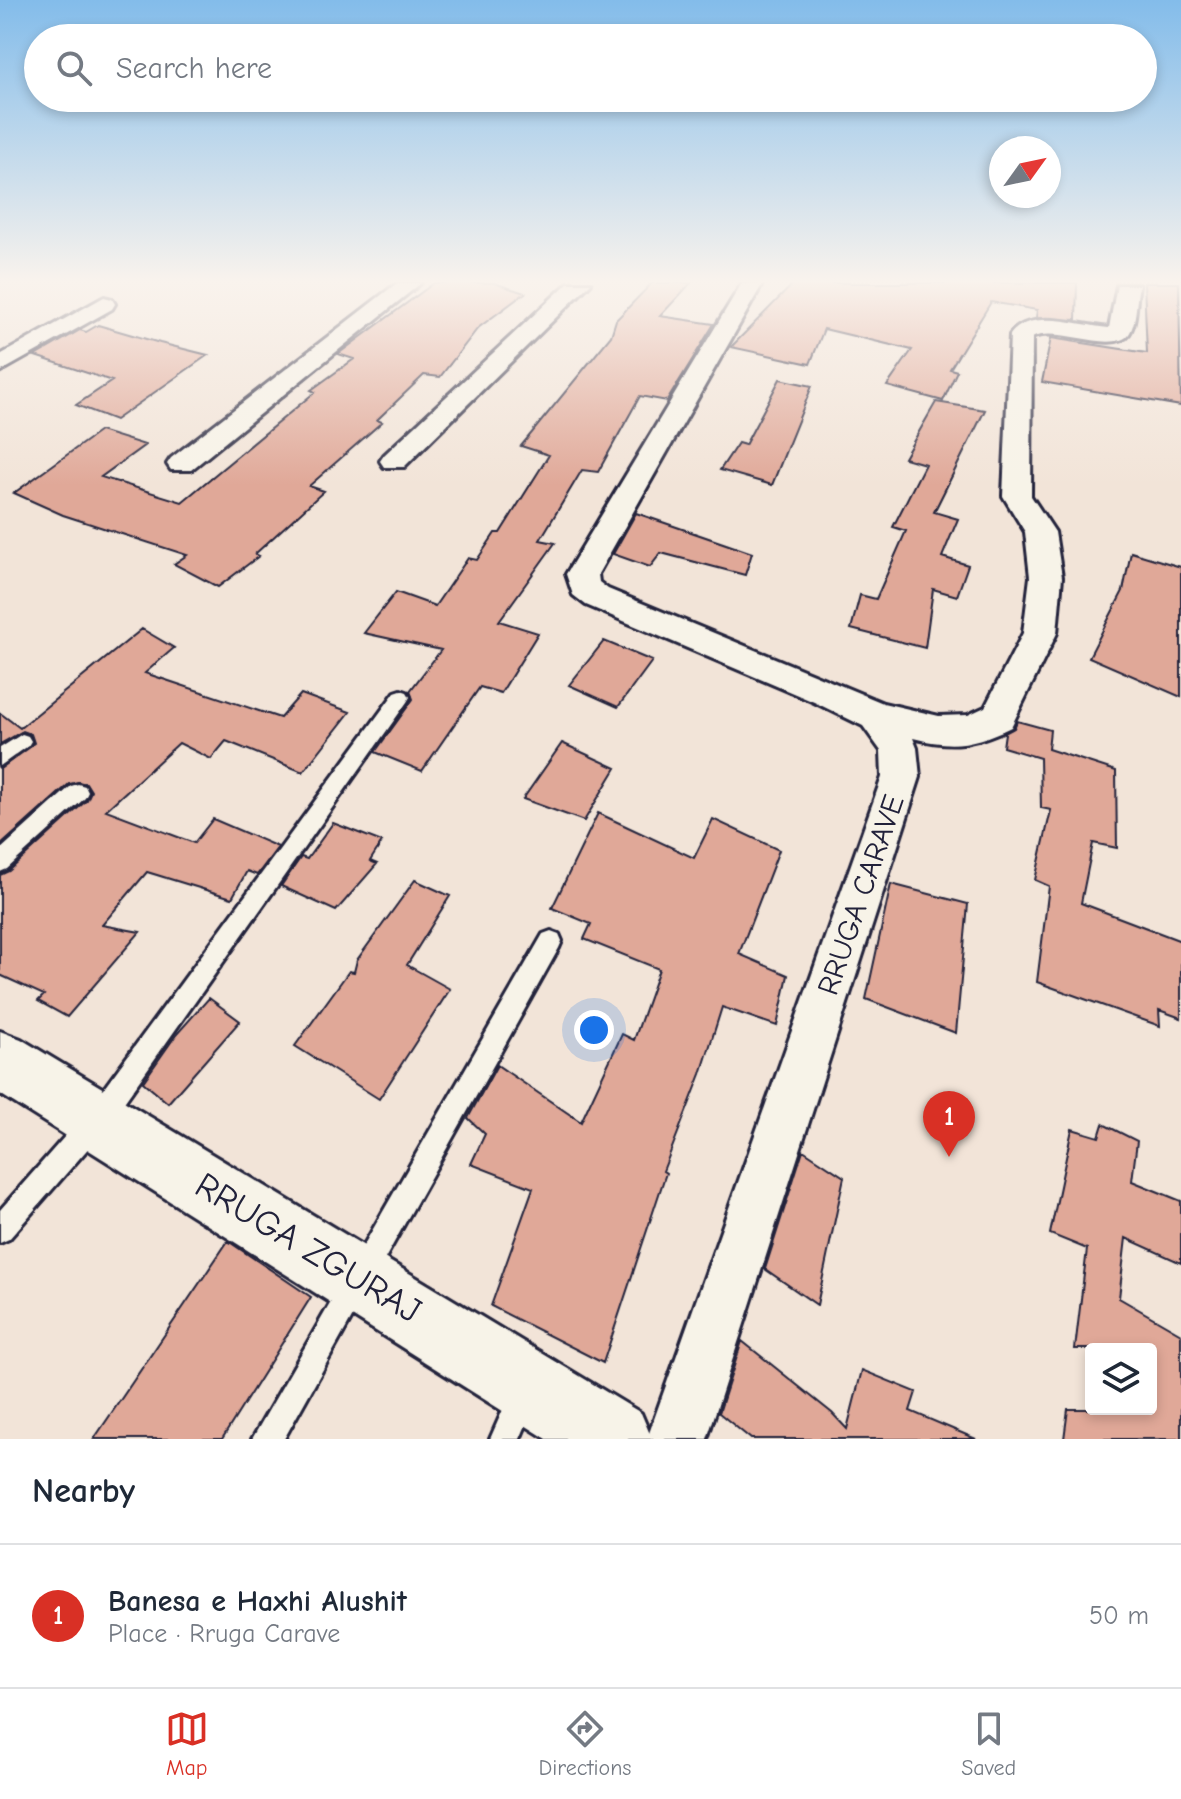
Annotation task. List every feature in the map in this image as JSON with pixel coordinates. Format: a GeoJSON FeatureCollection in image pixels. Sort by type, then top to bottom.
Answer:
{"type":"FeatureCollection","features":[{"type":"Feature","properties":{"kind":"main road","name":"RRUGA ZGURAJ"},"geometry":{"type":"LineString","coordinates":[[0,1060],[360,1279],[517,1411],[615,1439]]}},
{"type":"Feature","properties":{"kind":"street"},"geometry":{"type":"LineString","coordinates":[[0,365],[25,350]]}},
{"type":"Feature","properties":{"kind":"street"},"geometry":{"type":"LineString","coordinates":[[181,464],[326,350]]}},
{"type":"Feature","properties":{"kind":"street"},"geometry":{"type":"LineString","coordinates":[[394,461],[510,350]]}},
{"type":"Feature","properties":{"kind":"street","name":"RRUGA CARAVE"},"geometry":{"type":"LineString","coordinates":[[677,1439],[901,777],[899,748],[876,716],[826,692],[597,597],[584,587],[582,574],[714,350]]}},
{"type":"Feature","properties":{"kind":"street"},"geometry":{"type":"LineString","coordinates":[[876,716],[939,730],[972,729],[998,717],[1040,633],[1046,577],[1040,532],[1017,496],[1021,350]]}},
{"type":"Feature","properties":{"kind":"lane"},"geometry":{"type":"LineString","coordinates":[[0,1230],[97,1119],[401,697]]}},
{"type":"Feature","properties":{"kind":"lane"},"geometry":{"type":"LineString","coordinates":[[0,758],[22,741]]}},
{"type":"Feature","properties":{"kind":"lane"},"geometry":{"type":"LineString","coordinates":[[0,863],[78,792]]}},
{"type":"Feature","properties":{"kind":"lane"},"geometry":{"type":"LineString","coordinates":[[267,1439],[551,941]]}},
{"type":"Feature","properties":{"kind":"building"},"geometry":{"type":"Polygon","coordinates":[[[45,350],[189,350],[208,355],[115,420],[76,405],[112,381],[35,356],[45,350]]]}},
{"type":"Feature","properties":{"kind":"building"},"geometry":{"type":"Polygon","coordinates":[[[343,350],[461,350],[440,377],[424,375],[377,420],[382,422],[309,486],[324,491],[255,554],[259,556],[218,587],[174,564],[187,555],[63,515],[14,493],[100,431],[145,445],[101,477],[182,502],[315,392],[311,390],[354,359],[338,354],[343,350]]]}},
{"type":"Feature","properties":{"kind":"building"},"geometry":{"type":"Polygon","coordinates":[[[599,350],[698,350],[667,401],[640,396],[598,472],[582,470],[540,540],[555,543],[499,621],[538,633],[501,693],[480,687],[422,771],[375,752],[413,699],[410,691],[441,650],[364,633],[396,592],[435,606],[468,558],[477,560],[495,533],[500,533],[549,455],[521,446],[599,350]]]}},
{"type":"Feature","properties":{"kind":"building"},"geometry":{"type":"Polygon","coordinates":[[[746,350],[816,350],[810,364],[746,350]]]}},
{"type":"Feature","properties":{"kind":"building"},"geometry":{"type":"Polygon","coordinates":[[[912,350],[962,350],[950,369],[957,371],[943,401],[887,386],[912,350]]]}},
{"type":"Feature","properties":{"kind":"building"},"geometry":{"type":"Polygon","coordinates":[[[1049,350],[1147,353],[1147,350],[1180,350],[1181,406],[1042,382],[1049,350]]]}},
{"type":"Feature","properties":{"kind":"building"},"geometry":{"type":"Polygon","coordinates":[[[780,379],[812,386],[772,485],[720,470],[738,443],[745,445],[780,379]]]}},
{"type":"Feature","properties":{"kind":"building"},"geometry":{"type":"Polygon","coordinates":[[[936,402],[985,410],[934,512],[958,519],[942,557],[968,565],[957,596],[933,589],[925,648],[851,629],[860,595],[876,599],[906,531],[893,527],[925,464],[904,458],[936,402]]]}},
{"type":"Feature","properties":{"kind":"building"},"geometry":{"type":"Polygon","coordinates":[[[636,513],[752,553],[745,575],[661,553],[650,567],[613,554],[636,513]]]}},
{"type":"Feature","properties":{"kind":"building"},"geometry":{"type":"Polygon","coordinates":[[[1131,552],[1181,567],[1181,697],[1089,657],[1123,591],[1131,552]]]}},
{"type":"Feature","properties":{"kind":"building"},"geometry":{"type":"Polygon","coordinates":[[[142,629],[174,648],[145,673],[280,718],[301,694],[350,712],[303,772],[226,741],[211,759],[179,743],[106,810],[194,843],[213,819],[278,847],[257,875],[247,871],[232,898],[147,872],[102,925],[140,932],[67,1017],[38,1001],[44,995],[0,975],[0,875],[9,871],[87,800],[91,791],[86,783],[69,784],[0,846],[0,769],[34,743],[31,734],[23,731],[0,744],[0,713],[20,728],[142,629]]]}},
{"type":"Feature","properties":{"kind":"building"},"geometry":{"type":"Polygon","coordinates":[[[604,641],[652,661],[618,707],[569,685],[604,641]]]}},
{"type":"Feature","properties":{"kind":"building"},"geometry":{"type":"Polygon","coordinates":[[[1017,721],[1050,730],[1048,749],[1116,771],[1117,848],[1093,843],[1081,903],[1181,941],[1181,1018],[1159,1010],[1160,1026],[1037,982],[1049,886],[1035,880],[1051,810],[1041,808],[1040,758],[1003,747],[1005,733],[1014,728],[1017,721]]]}},
{"type":"Feature","properties":{"kind":"building"},"geometry":{"type":"Polygon","coordinates":[[[562,743],[616,768],[584,821],[523,799],[562,743]]]}},
{"type":"Feature","properties":{"kind":"building"},"geometry":{"type":"Polygon","coordinates":[[[598,813],[694,858],[713,819],[779,850],[739,954],[788,975],[777,1026],[722,1007],[701,1074],[663,1171],[666,1173],[603,1363],[491,1306],[533,1188],[471,1164],[485,1134],[468,1118],[497,1065],[581,1122],[622,1034],[634,1040],[659,969],[584,939],[591,924],[552,908],[598,813]]]}},
{"type":"Feature","properties":{"kind":"building"},"geometry":{"type":"Polygon","coordinates":[[[333,823],[382,842],[370,861],[377,864],[336,911],[281,886],[301,857],[307,859],[333,823]]]}},
{"type":"Feature","properties":{"kind":"building"},"geometry":{"type":"Polygon","coordinates":[[[415,880],[450,896],[407,965],[450,989],[379,1099],[295,1046],[349,971],[354,972],[357,960],[415,880]]]}},
{"type":"Feature","properties":{"kind":"building"},"geometry":{"type":"Polygon","coordinates":[[[891,884],[968,904],[956,1033],[866,999],[891,884]]]}},
{"type":"Feature","properties":{"kind":"building"},"geometry":{"type":"Polygon","coordinates":[[[209,998],[240,1021],[168,1103],[143,1082],[176,1035],[209,998]]]}},
{"type":"Feature","properties":{"kind":"building"},"geometry":{"type":"Polygon","coordinates":[[[1103,1124],[1137,1141],[1132,1181],[1181,1201],[1181,1263],[1126,1238],[1119,1298],[1181,1334],[1181,1439],[1064,1439],[1068,1409],[1085,1409],[1085,1415],[1157,1415],[1157,1343],[1085,1343],[1085,1349],[1075,1349],[1087,1249],[1050,1234],[1072,1129],[1099,1137],[1103,1124]]]}},
{"type":"Feature","properties":{"kind":"building"},"geometry":{"type":"Polygon","coordinates":[[[803,1150],[844,1177],[817,1305],[765,1269],[803,1150]]]}},
{"type":"Feature","properties":{"kind":"building"},"geometry":{"type":"Polygon","coordinates":[[[228,1241],[311,1297],[222,1439],[94,1439],[228,1241]]]}},
{"type":"Feature","properties":{"kind":"building"},"geometry":{"type":"Polygon","coordinates":[[[742,1341],[832,1413],[847,1429],[862,1370],[916,1392],[910,1411],[976,1439],[751,1439],[719,1413],[742,1341]]]}},
{"type":"Feature","properties":{"kind":"place","name":"Banesa e Haxhi Alushit"},"geometry":{"type":"Point","coordinates":[949,1157]}}]}
